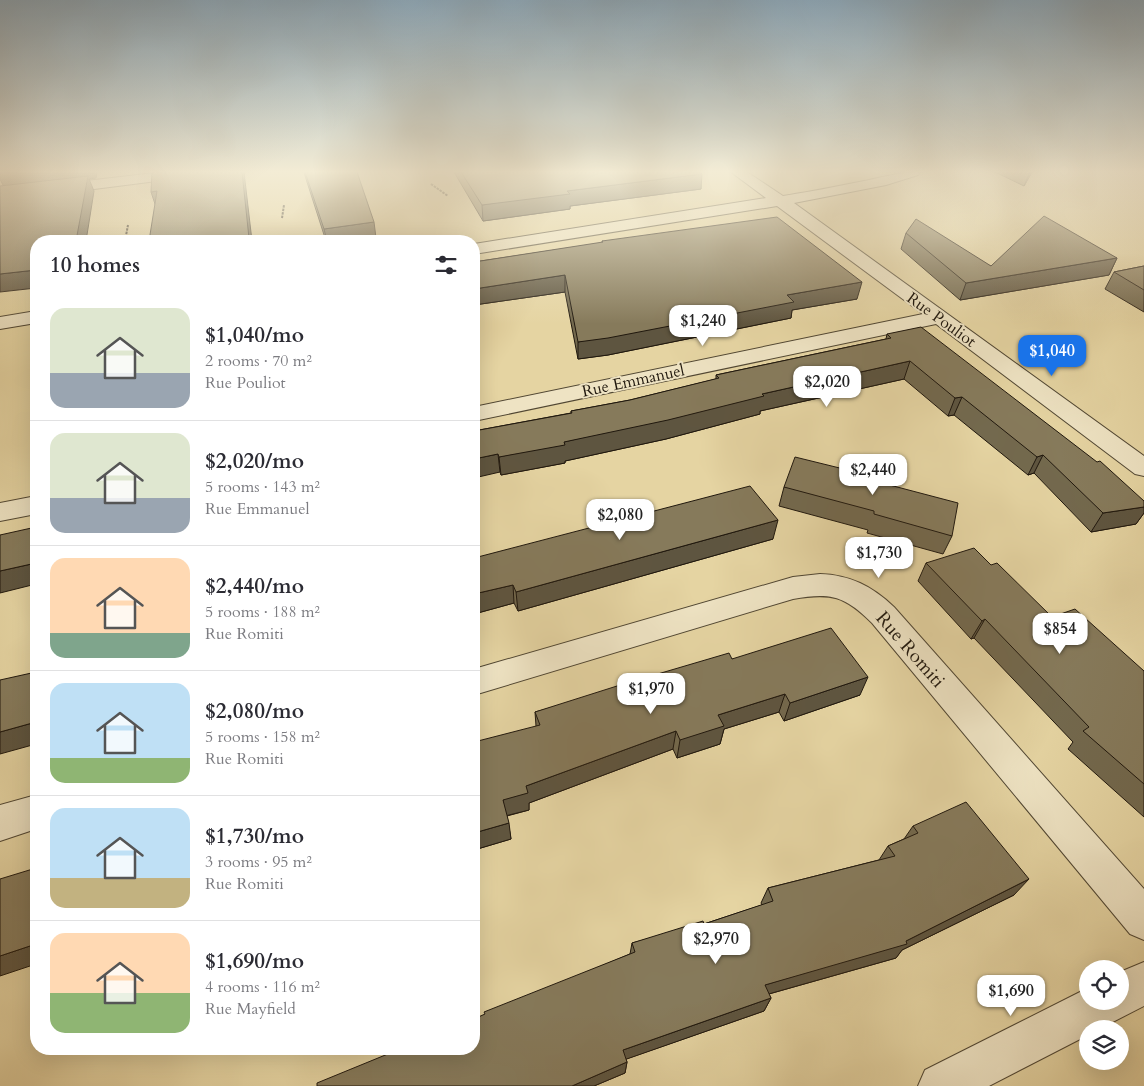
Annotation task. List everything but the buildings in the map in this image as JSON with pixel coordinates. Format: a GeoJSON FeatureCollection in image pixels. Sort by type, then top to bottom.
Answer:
{"type":"FeatureCollection","features":[{"type":"Feature","properties":{"kind":"street"},"geometry":{"type":"LineString","coordinates":[[480,248],[642,223]]}},
{"type":"Feature","properties":{"kind":"street","name":"Rue Pouliot"},"geometry":{"type":"LineString","coordinates":[[810,223],[1144,468]]}},
{"type":"Feature","properties":{"kind":"street","name":"Rue Emmanuel"},"geometry":{"type":"LineString","coordinates":[[480,413],[939,317]]}},
{"type":"Feature","properties":{"kind":"street"},"geometry":{"type":"LineString","coordinates":[[0,323],[30,318]]}},
{"type":"Feature","properties":{"kind":"street"},"geometry":{"type":"LineString","coordinates":[[0,512],[30,506]]}},
{"type":"Feature","properties":{"kind":"street","name":"Rue Romiti"},"geometry":{"type":"LineString","coordinates":[[480,680],[793,588],[822,583],[843,586],[863,597],[883,615],[1144,920]]}},
{"type":"Feature","properties":{"kind":"street"},"geometry":{"type":"LineString","coordinates":[[0,823],[30,814]]}},
{"type":"Feature","properties":{"kind":"street"},"geometry":{"type":"LineString","coordinates":[[1129,990],[1144,983]]}},
{"type":"Feature","properties":{"kind":"street"},"geometry":{"type":"LineString","coordinates":[[941,1086],[1090,1010]]}},
{"type":"Feature","properties":{"kind":"path"},"geometry":{"type":"LineString","coordinates":[[126,235],[128,225]]}}]}
